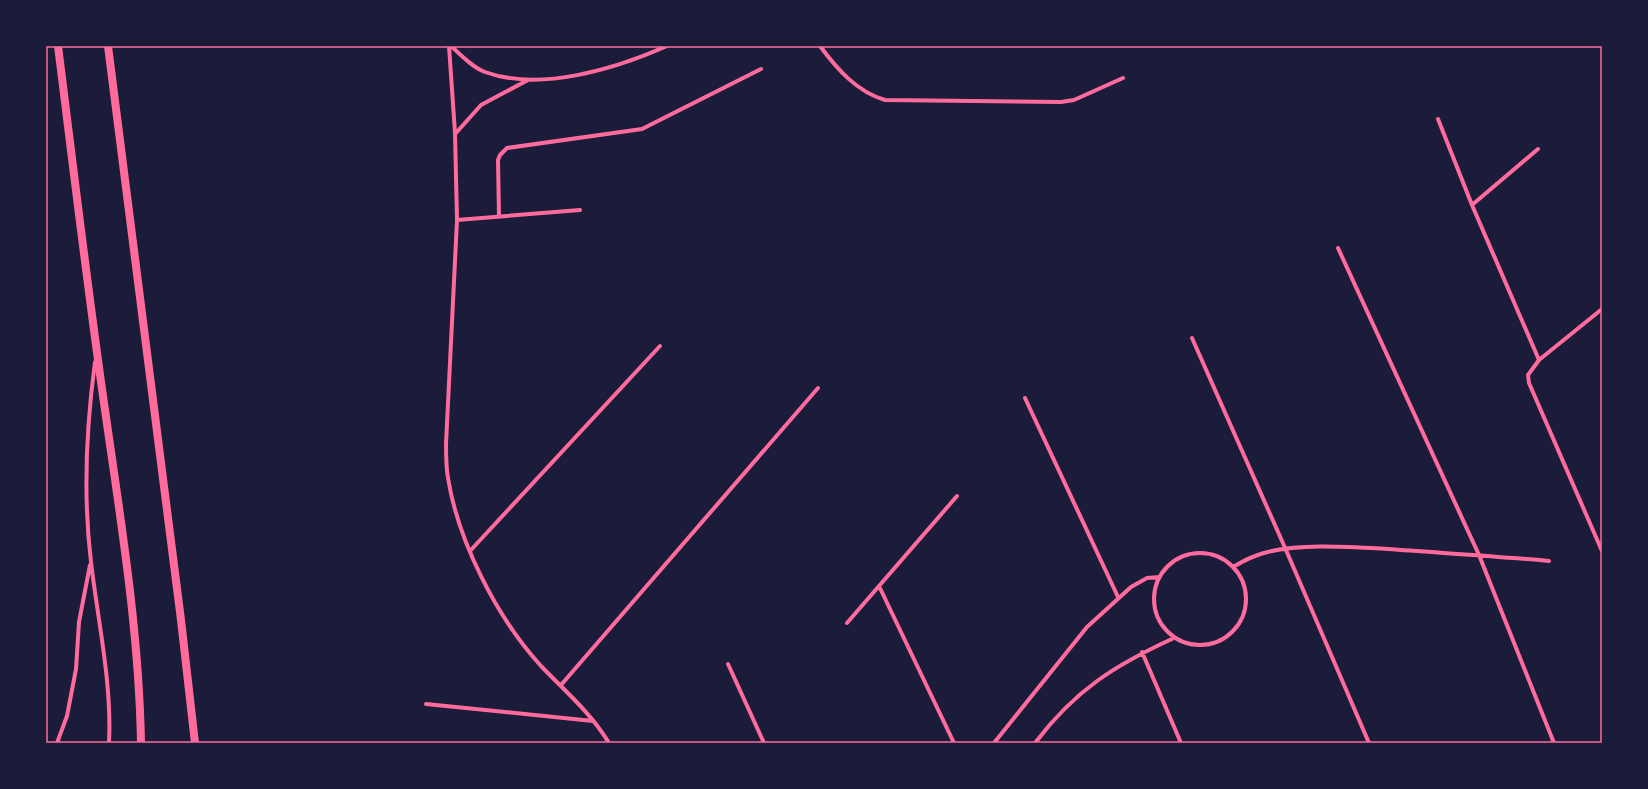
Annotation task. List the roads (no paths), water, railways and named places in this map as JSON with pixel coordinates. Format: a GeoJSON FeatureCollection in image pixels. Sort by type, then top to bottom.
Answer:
{"type":"FeatureCollection","features":[{"type":"Feature","properties":{"kind":"main road"},"geometry":{"type":"LineString","coordinates":[[58,46],[97,354],[134,614],[140,692],[141,743]]}},
{"type":"Feature","properties":{"kind":"main road"},"geometry":{"type":"LineString","coordinates":[[108,46],[182,627],[195,743]]}},
{"type":"Feature","properties":{"kind":"street"},"geometry":{"type":"LineString","coordinates":[[450,46],[484,71],[529,80],[612,67],[667,46]]}},
{"type":"Feature","properties":{"kind":"street"},"geometry":{"type":"LineString","coordinates":[[450,46],[455,133],[457,220],[446,444],[448,478],[457,514],[470,551],[489,592],[510,625],[538,662],[593,720],[609,743]]}},
{"type":"Feature","properties":{"kind":"street"},"geometry":{"type":"LineString","coordinates":[[820,46],[856,85],[871,96],[885,100],[1061,102],[1074,100],[1123,78]]}},
{"type":"Feature","properties":{"kind":"street"},"geometry":{"type":"LineString","coordinates":[[499,216],[498,160],[500,155],[507,148],[642,129],[761,69]]}},
{"type":"Feature","properties":{"kind":"street"},"geometry":{"type":"LineString","coordinates":[[455,133],[480,105],[529,80]]}},
{"type":"Feature","properties":{"kind":"street"},"geometry":{"type":"LineString","coordinates":[[1438,119],[1472,205],[1538,360]]}},
{"type":"Feature","properties":{"kind":"street"},"geometry":{"type":"LineString","coordinates":[[1472,205],[1538,149]]}},
{"type":"Feature","properties":{"kind":"street"},"geometry":{"type":"LineString","coordinates":[[457,220],[580,210]]}},
{"type":"Feature","properties":{"kind":"street"},"geometry":{"type":"LineString","coordinates":[[1338,248],[1478,555],[1554,743]]}},
{"type":"Feature","properties":{"kind":"street"},"geometry":{"type":"LineString","coordinates":[[1602,309],[1538,360],[1528,375],[1529,383],[1602,551]]}},
{"type":"Feature","properties":{"kind":"street"},"geometry":{"type":"LineString","coordinates":[[1192,338],[1286,550],[1369,743]]}},
{"type":"Feature","properties":{"kind":"street"},"geometry":{"type":"LineString","coordinates":[[470,551],[660,346]]}},
{"type":"Feature","properties":{"kind":"street"},"geometry":{"type":"LineString","coordinates":[[97,354],[89,406],[86,471],[90,561],[106,680],[109,743]]}},
{"type":"Feature","properties":{"kind":"street"},"geometry":{"type":"LineString","coordinates":[[561,685],[818,388]]}},
{"type":"Feature","properties":{"kind":"street"},"geometry":{"type":"LineString","coordinates":[[1025,398],[1118,597]]}},
{"type":"Feature","properties":{"kind":"street"},"geometry":{"type":"LineString","coordinates":[[847,623],[957,496]]}},
{"type":"Feature","properties":{"kind":"street"},"geometry":{"type":"LineString","coordinates":[[1234,567],[1250,557],[1265,552],[1318,547],[1364,548],[1549,561]]}},
{"type":"Feature","properties":{"kind":"street"},"geometry":{"type":"LineString","coordinates":[[1200,552],[1212,554],[1224,559],[1234,567],[1242,579],[1247,594],[1246,609],[1240,623],[1231,634],[1218,643],[1203,646],[1188,645],[1174,638],[1162,626],[1154,611],[1154,593],[1159,576],[1167,567],[1188,554],[1200,552]]}},
{"type":"Feature","properties":{"kind":"street"},"geometry":{"type":"LineString","coordinates":[[57,743],[66,716],[76,669],[79,622],[90,561]]}},
{"type":"Feature","properties":{"kind":"street"},"geometry":{"type":"LineString","coordinates":[[994,743],[1087,627],[1118,597],[1131,587],[1147,578],[1159,576]]}},
{"type":"Feature","properties":{"kind":"street"},"geometry":{"type":"LineString","coordinates":[[879,586],[954,743]]}},
{"type":"Feature","properties":{"kind":"street"},"geometry":{"type":"LineString","coordinates":[[1035,743],[1080,693],[1106,673],[1142,652],[1174,638]]}},
{"type":"Feature","properties":{"kind":"street"},"geometry":{"type":"LineString","coordinates":[[1142,652],[1181,743]]}},
{"type":"Feature","properties":{"kind":"street"},"geometry":{"type":"LineString","coordinates":[[728,664],[764,743]]}},
{"type":"Feature","properties":{"kind":"street"},"geometry":{"type":"LineString","coordinates":[[426,704],[593,720]]}}]}
